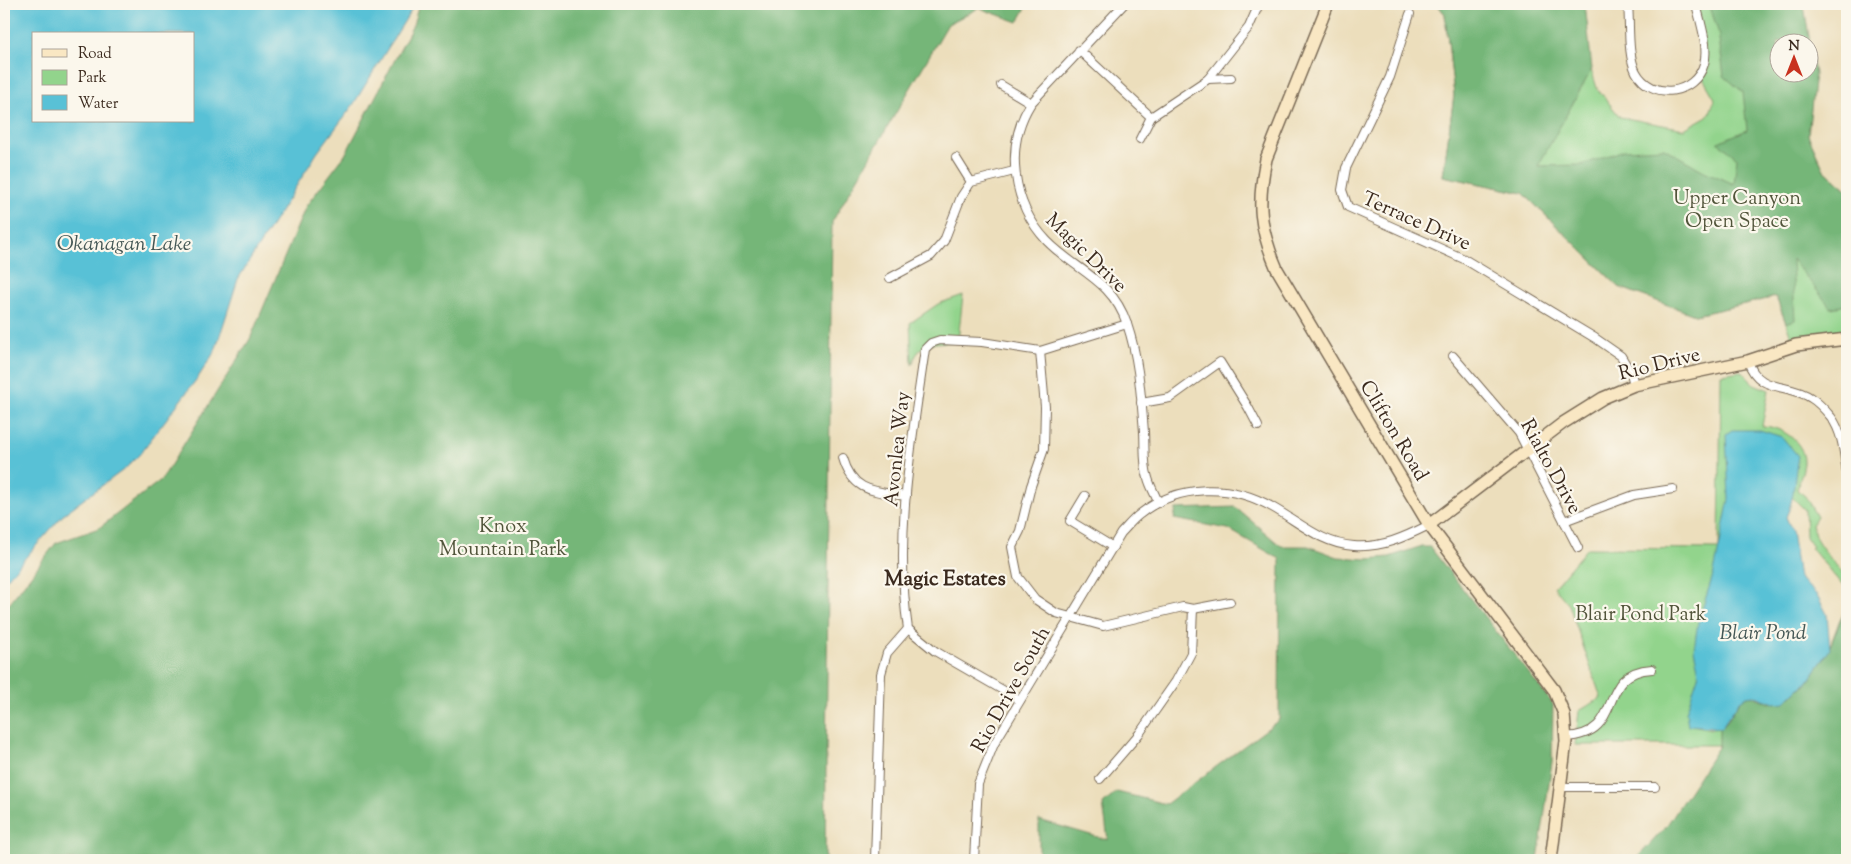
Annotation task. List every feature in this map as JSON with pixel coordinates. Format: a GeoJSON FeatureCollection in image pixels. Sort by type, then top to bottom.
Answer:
{"type":"FeatureCollection","features":[{"type":"Feature","properties":{"kind":"street","name":"Magic Drive"},"geometry":{"type":"LineString","coordinates":[[1124,4],[1031,104],[1021,124],[1016,142],[1014,172],[1031,220],[1047,241],[1107,288],[1120,306],[1136,354],[1147,476],[1158,502]]}},
{"type":"Feature","properties":{"kind":"street"},"geometry":{"type":"LineString","coordinates":[[1140,139],[1151,117],[1208,79],[1249,27],[1259,4]]}},
{"type":"Feature","properties":{"kind":"street","name":"Clifton Road"},"geometry":{"type":"LineString","coordinates":[[1328,4],[1266,159],[1261,184],[1260,210],[1264,238],[1277,269],[1430,525],[1554,690],[1564,714],[1565,737],[1551,860]]}},
{"type":"Feature","properties":{"kind":"street"},"geometry":{"type":"LineString","coordinates":[[1628,4],[1632,60],[1635,70],[1642,82],[1652,89],[1663,92],[1677,91],[1689,85],[1700,74],[1705,62],[1704,45],[1696,4]]}},
{"type":"Feature","properties":{"kind":"street","name":"Terrace Drive"},"geometry":{"type":"LineString","coordinates":[[1410,14],[1390,77],[1346,168],[1342,190],[1348,207],[1464,258],[1595,338],[1621,356],[1631,372],[1634,385]]}},
{"type":"Feature","properties":{"kind":"street"},"geometry":{"type":"LineString","coordinates":[[1080,50],[1151,117]]}},
{"type":"Feature","properties":{"kind":"street"},"geometry":{"type":"LineString","coordinates":[[1208,79],[1231,78]]}},
{"type":"Feature","properties":{"kind":"street"},"geometry":{"type":"LineString","coordinates":[[1001,85],[1031,104]]}},
{"type":"Feature","properties":{"kind":"street"},"geometry":{"type":"LineString","coordinates":[[956,158],[971,182]]}},
{"type":"Feature","properties":{"kind":"street"},"geometry":{"type":"LineString","coordinates":[[890,278],[931,256],[944,241],[960,197],[971,182],[1014,172]]}},
{"type":"Feature","properties":{"kind":"street","name":"Avonlea Way"},"geometry":{"type":"LineString","coordinates":[[908,629],[903,598],[906,496],[925,348],[932,342],[940,340],[982,342],[1040,351],[1127,324]]}},
{"type":"Feature","properties":{"kind":"street","name":"Rio Drive"},"geometry":{"type":"LineString","coordinates":[[1430,525],[1528,449],[1602,398],[1634,385],[1748,361],[1796,345],[1847,338]]}},
{"type":"Feature","properties":{"kind":"street"},"geometry":{"type":"LineString","coordinates":[[1040,351],[1045,407],[1044,449],[1031,486],[1020,531],[1012,547],[1018,578],[1035,599],[1056,613],[1103,626],[1183,607],[1193,609],[1230,602]]}},
{"type":"Feature","properties":{"kind":"street","name":"Rialto Drive"},"geometry":{"type":"LineString","coordinates":[[1454,356],[1519,433],[1578,548]]}},
{"type":"Feature","properties":{"kind":"street"},"geometry":{"type":"LineString","coordinates":[[1748,361],[1752,374],[1762,382],[1792,390],[1812,398],[1831,417],[1844,437],[1847,473]]}},
{"type":"Feature","properties":{"kind":"street"},"geometry":{"type":"LineString","coordinates":[[1141,403],[1170,398],[1220,362],[1258,426]]}},
{"type":"Feature","properties":{"kind":"street"},"geometry":{"type":"LineString","coordinates":[[843,458],[846,468],[855,483],[874,491],[906,496]]}},
{"type":"Feature","properties":{"kind":"street","name":"Rio Drive South"},"geometry":{"type":"LineString","coordinates":[[974,860],[978,784],[994,744],[1121,533],[1139,514],[1158,502],[1208,489],[1230,490],[1249,495],[1272,506],[1314,534],[1331,542],[1353,546],[1378,545],[1398,540],[1430,525]]}},
{"type":"Feature","properties":{"kind":"street"},"geometry":{"type":"LineString","coordinates":[[1564,521],[1634,495],[1673,489]]}},
{"type":"Feature","properties":{"kind":"street"},"geometry":{"type":"LineString","coordinates":[[1085,496],[1070,522],[1113,547]]}},
{"type":"Feature","properties":{"kind":"street"},"geometry":{"type":"LineString","coordinates":[[1100,779],[1139,734],[1176,681],[1191,652],[1193,609]]}},
{"type":"Feature","properties":{"kind":"street"},"geometry":{"type":"LineString","coordinates":[[875,860],[881,674],[887,653],[908,629],[935,650],[1020,700]]}},
{"type":"Feature","properties":{"kind":"street"},"geometry":{"type":"LineString","coordinates":[[1565,737],[1583,736],[1596,729],[1604,718],[1615,691],[1626,676],[1636,670],[1652,669]]}},
{"type":"Feature","properties":{"kind":"street"},"geometry":{"type":"LineString","coordinates":[[1560,787],[1654,788]]}},
{"type":"Feature","properties":{"kind":"green space","name":"Knox Mountain Park"},"geometry":{"type":"Polygon","coordinates":[[[419,4],[1028,4],[1018,22],[979,8],[948,24],[832,222],[825,860],[4,860],[4,610],[56,543],[99,528],[162,479],[250,339],[306,206],[345,155],[413,25],[419,4]]]}},
{"type":"Feature","properties":{"kind":"green space","name":"Upper Canyon Open Space"},"geometry":{"type":"Polygon","coordinates":[[[1437,4],[1585,4],[1591,69],[1597,88],[1620,117],[1684,129],[1709,115],[1715,99],[1701,75],[1706,62],[1697,4],[1785,4],[1780,32],[1768,32],[1768,82],[1800,82],[1808,135],[1824,170],[1847,190],[1847,335],[1830,334],[1792,339],[1776,297],[1695,315],[1619,287],[1523,193],[1443,176],[1454,95],[1445,14],[1437,4]]]}},
{"type":"Feature","properties":{"kind":"green space","name":"Upper Canyon Open Space"},"geometry":{"type":"Polygon","coordinates":[[[1437,4],[1585,4],[1592,69],[1538,166],[1582,165],[1624,150],[1664,148],[1704,171],[1734,184],[1737,158],[1718,142],[1747,130],[1743,92],[1724,76],[1718,31],[1709,4],[1798,4],[1804,6],[1808,32],[1768,32],[1768,82],[1814,82],[1808,135],[1824,170],[1847,190],[1847,305],[1831,308],[1792,259],[1795,320],[1786,323],[1776,297],[1695,315],[1619,287],[1523,193],[1443,176],[1454,95],[1445,14],[1437,4]]]}},
{"type":"Feature","properties":{"kind":"green space"},"geometry":{"type":"Polygon","coordinates":[[[963,295],[958,341],[925,344],[916,355],[912,365],[910,323],[938,304],[963,295]]]}},
{"type":"Feature","properties":{"kind":"green space","name":"Blair Pond Park"},"geometry":{"type":"Polygon","coordinates":[[[1741,371],[1754,384],[1769,390],[1762,426],[1776,429],[1790,436],[1800,448],[1804,463],[1797,490],[1805,496],[1817,517],[1812,525],[1816,539],[1847,577],[1847,587],[1842,585],[1811,548],[1813,547],[1806,537],[1805,510],[1790,495],[1703,648],[1693,725],[1711,729],[1721,728],[1827,654],[1840,619],[1846,614],[1847,860],[1719,860],[1719,745],[1575,745],[1579,711],[1601,698],[1569,605],[1554,587],[1587,548],[1719,549],[1721,374],[1741,371]]]}},
{"type":"Feature","properties":{"kind":"green space"},"geometry":{"type":"Polygon","coordinates":[[[1235,507],[1281,546],[1308,546],[1338,557],[1368,559],[1389,557],[1419,547],[1430,547],[1553,704],[1552,762],[1538,860],[1039,860],[1039,820],[1108,840],[1103,804],[1117,792],[1166,804],[1279,720],[1280,559],[1228,529],[1174,519],[1176,509],[1235,507]]]}},
{"type":"Feature","properties":{"kind":"green space"},"geometry":{"type":"Polygon","coordinates":[[[1847,604],[1847,860],[1635,860],[1665,828],[1719,746],[1719,728],[1728,721],[1740,701],[1750,695],[1770,703],[1789,699],[1798,689],[1805,686],[1827,654],[1847,604]]]}},
{"type":"Feature","properties":{"kind":"water","name":"Okanagan Lake"},"geometry":{"type":"Polygon","coordinates":[[[4,4],[415,4],[353,105],[317,153],[238,279],[215,351],[199,376],[139,455],[126,468],[65,513],[4,582],[4,4]]]}},
{"type":"Feature","properties":{"kind":"water","name":"Blair Pond"},"geometry":{"type":"Polygon","coordinates":[[[1732,430],[1760,430],[1782,437],[1798,456],[1793,495],[1786,517],[1792,531],[1799,578],[1817,595],[1827,614],[1830,649],[1806,684],[1785,702],[1774,703],[1753,695],[1747,696],[1739,702],[1721,728],[1688,725],[1686,712],[1699,673],[1694,649],[1698,622],[1714,572],[1729,499],[1726,434],[1732,430]]]}},
{"type":"Feature","properties":{"kind":"district","name":"Magic Estates"},"geometry":{"type":"Point","coordinates":[945,578]}}]}
